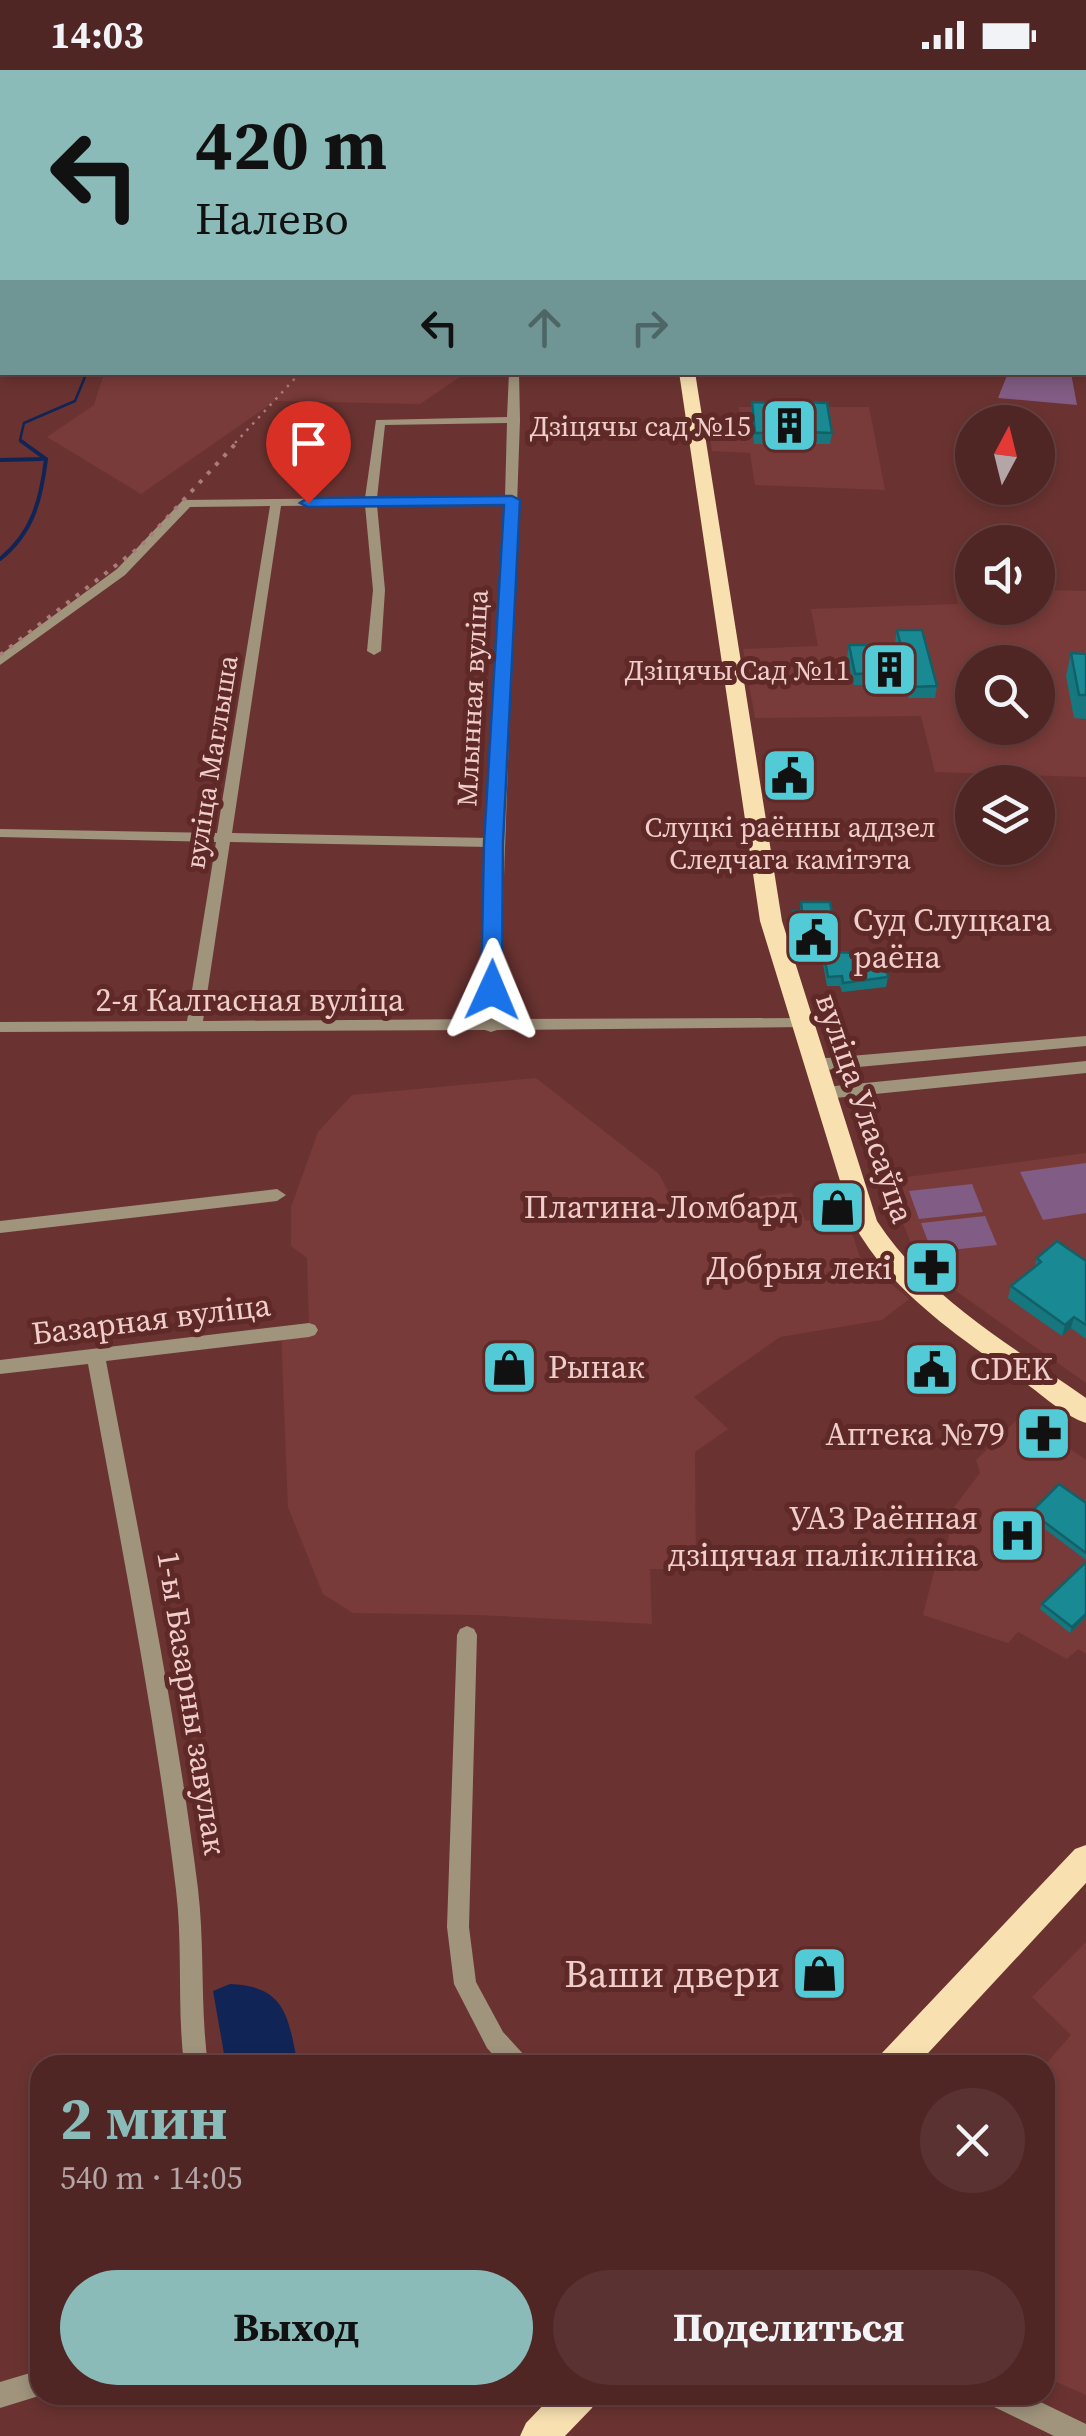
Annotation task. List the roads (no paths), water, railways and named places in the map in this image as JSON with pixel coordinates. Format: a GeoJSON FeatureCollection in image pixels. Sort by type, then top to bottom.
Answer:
{"type":"FeatureCollection","features":[{"type":"Feature","properties":{"kind":"main road","name":"вуліца Уласаўца"},"geometry":{"type":"LineString","coordinates":[[687,375],[771,921],[865,1224],[882,1253],[930,1298],[1086,1412]]}},
{"type":"Feature","properties":{"kind":"main road"},"geometry":{"type":"LineString","coordinates":[[903,2055],[1086,1860]]}},
{"type":"Feature","properties":{"kind":"main road"},"geometry":{"type":"LineString","coordinates":[[539,2436],[569,2405]]}},
{"type":"Feature","properties":{"kind":"street","name":"Млынная вуліца"},"geometry":{"type":"LineString","coordinates":[[491,1027],[494,843],[512,500],[514,375]]}},
{"type":"Feature","properties":{"kind":"street"},"geometry":{"type":"LineString","coordinates":[[374,651],[379,590],[371,502],[380,422],[514,420]]}},
{"type":"Feature","properties":{"kind":"street"},"geometry":{"type":"LineString","coordinates":[[0,661],[121,572],[187,503],[512,500]]}},
{"type":"Feature","properties":{"kind":"street","name":"вуліца Маглыша"},"geometry":{"type":"LineString","coordinates":[[194,1028],[276,503]]}},
{"type":"Feature","properties":{"kind":"street"},"geometry":{"type":"LineString","coordinates":[[0,833],[494,843]]}},
{"type":"Feature","properties":{"kind":"street","name":"2-я Калгасная вуліца"},"geometry":{"type":"LineString","coordinates":[[0,1027],[801,1023]]}},
{"type":"Feature","properties":{"kind":"street"},"geometry":{"type":"LineString","coordinates":[[815,1064],[1086,1040]]}},
{"type":"Feature","properties":{"kind":"street"},"geometry":{"type":"LineString","coordinates":[[824,1092],[1086,1067]]}},
{"type":"Feature","properties":{"kind":"street"},"geometry":{"type":"LineString","coordinates":[[0,1227],[277,1195]]}},
{"type":"Feature","properties":{"kind":"street","name":"Базарная вуліца"},"geometry":{"type":"LineString","coordinates":[[0,1368],[309,1330]]}},
{"type":"Feature","properties":{"kind":"street","name":"1-ы Базарны завулак"},"geometry":{"type":"LineString","coordinates":[[96,1355],[170,1755],[190,1906],[188,2010],[195,2055]]}},
{"type":"Feature","properties":{"kind":"street"},"geometry":{"type":"LineString","coordinates":[[467,1635],[458,1927],[465,1984],[494,2040],[508,2055]]}},
{"type":"Feature","properties":{"kind":"street"},"geometry":{"type":"LineString","coordinates":[[0,2395],[30,2387]]}},
{"type":"Feature","properties":{"kind":"street"},"geometry":{"type":"LineString","coordinates":[[1017,2405],[1083,2436]]}},
{"type":"Feature","properties":{"kind":"water"},"geometry":{"type":"Polygon","coordinates":[[[230,1984],[249,1986],[274,1998],[287,2019],[296,2055],[224,2055],[213,1991],[230,1984]]]}},
{"type":"Feature","properties":{"kind":"waterway"},"geometry":{"type":"LineString","coordinates":[[25,443],[20,440],[24,423],[75,401],[86,375]]}},
{"type":"Feature","properties":{"kind":"waterway"},"geometry":{"type":"LineString","coordinates":[[0,559],[28,526],[41,488],[46,459],[21,441]]}},
{"type":"Feature","properties":{"kind":"waterway"},"geometry":{"type":"LineString","coordinates":[[0,460],[42,459]]}},
{"type":"Feature","properties":{"kind":"railway"},"geometry":{"type":"LineString","coordinates":[[235,443],[298,375]]}},
{"type":"Feature","properties":{"kind":"railway"},"geometry":{"type":"LineString","coordinates":[[0,655],[141,546],[238,441]]}},
{"type":"Feature","properties":{"kind":"place","name":"Дзіцячы сад №15"},"geometry":{"type":"Point","coordinates":[790,426]}},
{"type":"Feature","properties":{"kind":"place","name":"Дзіцячы Сад №11"},"geometry":{"type":"Point","coordinates":[889,670]}},
{"type":"Feature","properties":{"kind":"place","name":"Слуцкі раённы аддзел Следчага камітэта"},"geometry":{"type":"Point","coordinates":[790,776]}},
{"type":"Feature","properties":{"kind":"place","name":"Суд Слуцкага раёна"},"geometry":{"type":"Point","coordinates":[814,938]}},
{"type":"Feature","properties":{"kind":"place","name":"Платина-Ломбард"},"geometry":{"type":"Point","coordinates":[837,1207]}},
{"type":"Feature","properties":{"kind":"place","name":"Добрыя лекі"},"geometry":{"type":"Point","coordinates":[931,1268]}},
{"type":"Feature","properties":{"kind":"place","name":"Рынак"},"geometry":{"type":"Point","coordinates":[509,1367]}},
{"type":"Feature","properties":{"kind":"place","name":"CDEK"},"geometry":{"type":"Point","coordinates":[931,1369]}},
{"type":"Feature","properties":{"kind":"place","name":"Аптека №79"},"geometry":{"type":"Point","coordinates":[1044,1434]}},
{"type":"Feature","properties":{"kind":"place","name":"УАЗ Раённая дзіцячая паліклініка"},"geometry":{"type":"Point","coordinates":[1017,1536]}},
{"type":"Feature","properties":{"kind":"place","name":"Ваши двери"},"geometry":{"type":"Point","coordinates":[819,1974]}}]}
